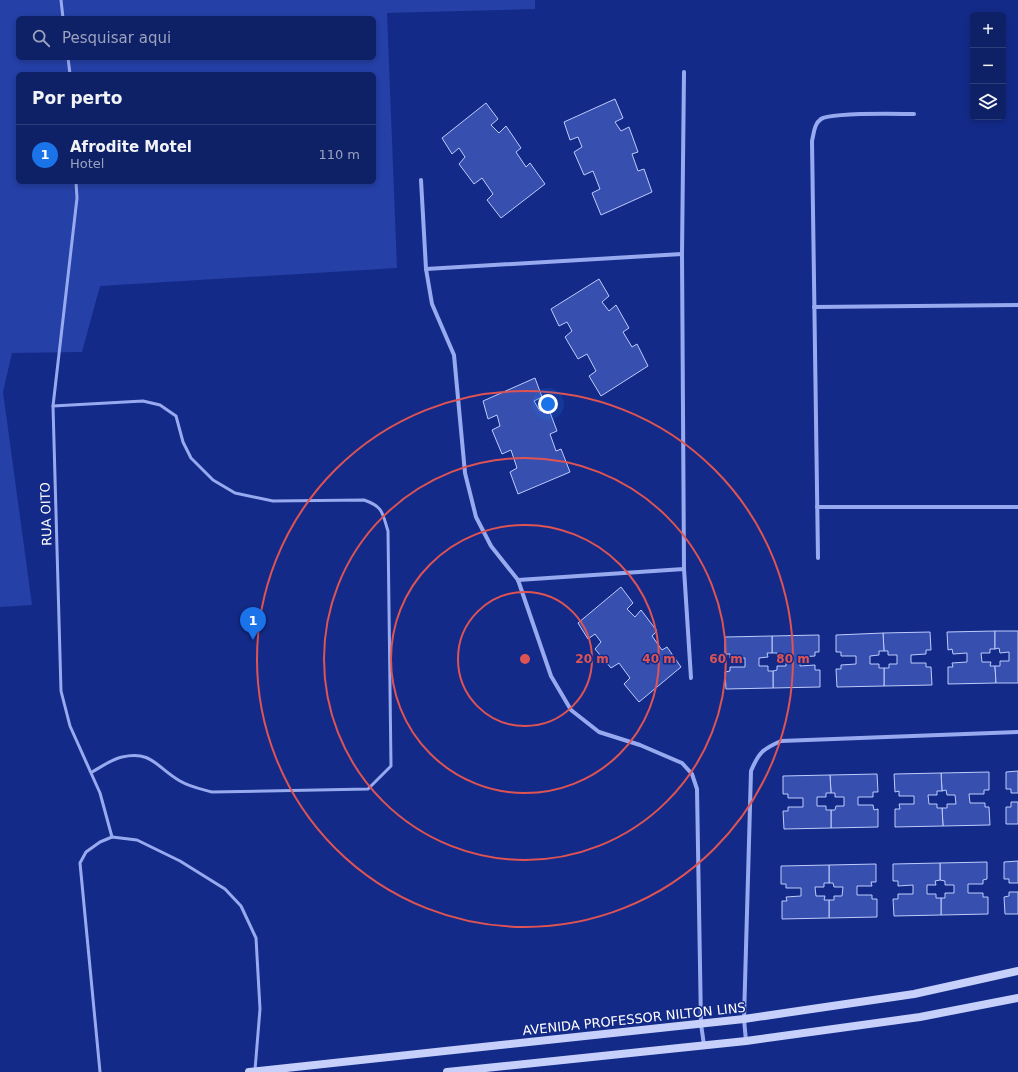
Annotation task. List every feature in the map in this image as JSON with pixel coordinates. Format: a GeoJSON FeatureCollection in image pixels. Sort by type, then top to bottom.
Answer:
{"type":"FeatureCollection","features":[{"type":"Feature","properties":{"kind":"main road","name":"AVENIDA PROFESSOR NILTON LINS"},"geometry":{"type":"LineString","coordinates":[[252,1072],[744,1019],[914,994],[1018,971]]}},
{"type":"Feature","properties":{"kind":"main road"},"geometry":{"type":"LineString","coordinates":[[447,1072],[746,1041],[920,1017],[1018,998]]}},
{"type":"Feature","properties":{"kind":"street"},"geometry":{"type":"LineString","coordinates":[[684,72],[682,254],[684,568],[691,678]]}},
{"type":"Feature","properties":{"kind":"street"},"geometry":{"type":"LineString","coordinates":[[818,558],[812,141],[815,126],[822,118],[836,115],[914,114]]}},
{"type":"Feature","properties":{"kind":"street"},"geometry":{"type":"LineString","coordinates":[[421,180],[426,269],[432,304],[454,355],[466,473],[476,517],[491,546],[518,580],[551,676],[571,710],[599,732],[640,745],[682,763],[692,774],[697,789],[701,1024],[704,1045]]}},
{"type":"Feature","properties":{"kind":"street"},"geometry":{"type":"LineString","coordinates":[[426,269],[682,254]]}},
{"type":"Feature","properties":{"kind":"street"},"geometry":{"type":"LineString","coordinates":[[814,307],[1018,305]]}},
{"type":"Feature","properties":{"kind":"street"},"geometry":{"type":"LineString","coordinates":[[817,507],[1018,507]]}},
{"type":"Feature","properties":{"kind":"street"},"geometry":{"type":"LineString","coordinates":[[518,580],[684,568]]}},
{"type":"Feature","properties":{"kind":"street"},"geometry":{"type":"LineString","coordinates":[[746,1041],[744,1019],[751,771],[757,758],[767,748],[781,742],[1018,732]]}},
{"type":"Feature","properties":{"kind":"lane"},"geometry":{"type":"LineString","coordinates":[[61,0],[63,16]]}},
{"type":"Feature","properties":{"kind":"lane"},"geometry":{"type":"LineString","coordinates":[[68,60],[70,72]]}},
{"type":"Feature","properties":{"kind":"lane","name":"RUA OITO"},"geometry":{"type":"LineString","coordinates":[[76,184],[77,198],[53,406],[61,691],[70,726],[92,772],[100,793],[112,837]]}},
{"type":"Feature","properties":{"kind":"lane"},"geometry":{"type":"LineString","coordinates":[[53,406],[143,401],[160,405],[176,416],[183,442],[191,458],[213,480],[235,493],[273,500],[364,500],[375,504],[382,511],[388,532],[390,766],[368,788],[212,792],[192,787],[178,780],[148,757],[136,755],[120,757],[92,772]]}},
{"type":"Feature","properties":{"kind":"lane"},"geometry":{"type":"LineString","coordinates":[[100,1072],[81,891],[80,863],[86,852],[100,842],[112,837],[137,840],[180,861],[225,889],[242,906],[256,938],[260,1009],[252,1072]]}},
{"type":"Feature","properties":{"kind":"shaded area"},"geometry":{"type":"Polygon","coordinates":[[[0,0],[535,0],[535,9],[387,13],[397,268],[100,286],[82,352],[12,353],[3,392],[32,605],[0,607],[0,0]]]}},
{"type":"Feature","properties":{"kind":"building"},"geometry":{"type":"Polygon","coordinates":[[[615,99],[623,118],[615,122],[621,131],[629,127],[638,152],[632,154],[638,171],[644,169],[652,192],[601,215],[592,193],[600,189],[593,171],[584,175],[574,152],[582,147],[578,137],[570,140],[564,122],[615,99]]]}},
{"type":"Feature","properties":{"kind":"building"},"geometry":{"type":"Polygon","coordinates":[[[486,103],[498,119],[491,125],[499,133],[506,126],[521,148],[516,152],[526,167],[530,163],[545,184],[501,218],[487,200],[493,194],[482,178],[474,184],[459,164],[465,157],[459,148],[452,154],[442,138],[486,103]]]}},
{"type":"Feature","properties":{"kind":"building"},"geometry":{"type":"Polygon","coordinates":[[[599,279],[609,296],[602,302],[609,311],[616,305],[629,328],[623,332],[632,347],[637,344],[648,366],[601,396],[589,376],[596,371],[587,354],[578,359],[565,337],[572,331],[567,322],[559,326],[551,309],[599,279]]]}},
{"type":"Feature","properties":{"kind":"building"},"geometry":{"type":"Polygon","coordinates":[[[535,378],[542,397],[534,401],[540,411],[548,407],[557,431],[550,434],[556,451],[561,449],[570,472],[518,494],[510,472],[517,468],[511,450],[502,454],[492,430],[500,426],[497,415],[488,419],[483,401],[535,378]]]}},
{"type":"Feature","properties":{"kind":"building"},"geometry":{"type":"Polygon","coordinates":[[[621,587],[633,603],[627,609],[635,617],[641,610],[657,631],[652,636],[662,650],[667,647],[681,667],[639,702],[624,684],[630,678],[619,663],[611,668],[595,649],[601,642],[595,634],[588,639],[578,623],[621,587]]]}},
{"type":"Feature","properties":{"kind":"building"},"geometry":{"type":"Polygon","coordinates":[[[995,631],[995,649],[990,649],[990,653],[981,653],[982,662],[991,662],[990,666],[995,666],[996,683],[948,684],[948,667],[953,667],[952,663],[967,662],[967,653],[953,654],[952,649],[948,650],[947,632],[995,631]]]}},
{"type":"Feature","properties":{"kind":"building"},"geometry":{"type":"Polygon","coordinates":[[[995,631],[1018,631],[1018,683],[996,683],[995,666],[1000,666],[1000,661],[1009,661],[1009,652],[1000,653],[999,648],[995,649],[995,631]]]}},
{"type":"Feature","properties":{"kind":"building"},"geometry":{"type":"Polygon","coordinates":[[[930,632],[931,650],[926,650],[926,654],[911,655],[911,663],[926,663],[926,667],[931,667],[932,685],[884,686],[884,668],[889,668],[889,664],[897,664],[897,655],[888,655],[888,651],[884,651],[883,633],[930,632]]]}},
{"type":"Feature","properties":{"kind":"building"},"geometry":{"type":"Polygon","coordinates":[[[883,633],[884,651],[879,651],[879,655],[870,656],[870,664],[879,664],[879,668],[884,668],[884,686],[837,687],[836,669],[841,669],[841,665],[856,664],[856,656],[841,656],[841,652],[836,652],[836,635],[883,633]]]}},
{"type":"Feature","properties":{"kind":"building"},"geometry":{"type":"Polygon","coordinates":[[[819,635],[819,652],[815,652],[815,656],[800,657],[800,666],[815,665],[815,670],[820,670],[820,687],[773,688],[773,671],[777,670],[777,666],[786,666],[786,657],[777,657],[777,653],[772,653],[772,636],[819,635]]]}},
{"type":"Feature","properties":{"kind":"building"},"geometry":{"type":"Polygon","coordinates":[[[772,636],[772,653],[767,653],[768,657],[759,658],[759,666],[768,666],[768,671],[773,671],[773,688],[726,689],[725,672],[730,671],[730,667],[745,667],[745,658],[730,658],[730,654],[725,654],[725,637],[772,636]]]}},
{"type":"Feature","properties":{"kind":"building"},"geometry":{"type":"Polygon","coordinates":[[[1018,771],[1018,793],[1011,793],[1011,789],[1006,789],[1006,772],[1018,771]]]}},
{"type":"Feature","properties":{"kind":"building"},"geometry":{"type":"Polygon","coordinates":[[[989,772],[989,790],[984,790],[984,794],[969,794],[970,803],[985,803],[985,807],[989,807],[990,825],[943,826],[942,808],[947,808],[947,804],[956,804],[955,795],[947,795],[946,790],[942,791],[941,773],[989,772]]]}},
{"type":"Feature","properties":{"kind":"building"},"geometry":{"type":"Polygon","coordinates":[[[941,773],[942,791],[937,791],[937,795],[928,795],[929,804],[937,804],[937,808],[942,808],[943,826],[895,827],[895,809],[900,809],[899,804],[914,804],[914,796],[899,796],[899,791],[895,792],[894,774],[941,773]]]}},
{"type":"Feature","properties":{"kind":"building"},"geometry":{"type":"Polygon","coordinates":[[[877,774],[878,792],[873,792],[873,797],[858,797],[858,805],[873,805],[874,810],[878,809],[878,827],[831,828],[831,810],[835,810],[836,806],[844,806],[844,797],[835,797],[835,793],[831,793],[830,775],[877,774]]]}},
{"type":"Feature","properties":{"kind":"building"},"geometry":{"type":"Polygon","coordinates":[[[830,775],[831,793],[826,793],[826,797],[817,797],[817,806],[826,806],[826,810],[831,810],[831,828],[784,829],[783,811],[788,811],[788,807],[803,807],[803,798],[788,798],[788,794],[783,794],[783,776],[830,775]]]}},
{"type":"Feature","properties":{"kind":"building"},"geometry":{"type":"Polygon","coordinates":[[[1011,802],[1018,802],[1018,824],[1006,824],[1006,807],[1011,807],[1011,802]]]}},
{"type":"Feature","properties":{"kind":"building"},"geometry":{"type":"Polygon","coordinates":[[[1018,861],[1018,883],[1009,883],[1009,879],[1004,879],[1004,862],[1018,861]]]}},
{"type":"Feature","properties":{"kind":"building"},"geometry":{"type":"Polygon","coordinates":[[[987,862],[987,879],[983,880],[983,884],[968,884],[968,893],[983,893],[983,897],[988,897],[988,914],[941,915],[941,898],[945,898],[945,893],[954,893],[954,885],[945,885],[945,881],[940,880],[940,863],[987,862]]]}},
{"type":"Feature","properties":{"kind":"building"},"geometry":{"type":"Polygon","coordinates":[[[940,863],[940,880],[935,881],[936,885],[927,885],[927,894],[936,894],[936,898],[941,898],[941,915],[894,916],[893,899],[898,899],[898,894],[913,894],[913,885],[898,886],[898,881],[893,881],[893,864],[940,863]]]}},
{"type":"Feature","properties":{"kind":"building"},"geometry":{"type":"Polygon","coordinates":[[[876,864],[876,882],[871,882],[872,886],[857,886],[857,895],[872,895],[872,899],[877,899],[877,917],[829,918],[829,900],[834,900],[834,896],[842,896],[843,887],[834,887],[833,883],[829,883],[829,865],[876,864]]]}},
{"type":"Feature","properties":{"kind":"building"},"geometry":{"type":"Polygon","coordinates":[[[829,865],[829,883],[824,883],[824,887],[815,887],[816,896],[825,896],[824,900],[829,900],[829,918],[782,919],[782,901],[787,901],[786,897],[801,896],[801,888],[786,888],[786,884],[781,884],[781,866],[829,865]]]}},
{"type":"Feature","properties":{"kind":"building"},"geometry":{"type":"Polygon","coordinates":[[[1009,892],[1018,892],[1018,914],[1005,914],[1004,897],[1009,896],[1009,892]]]}},
{"type":"Feature","properties":{"kind":"place","name":"Afrodite Motel"},"geometry":{"type":"Point","coordinates":[253,640]}}]}
